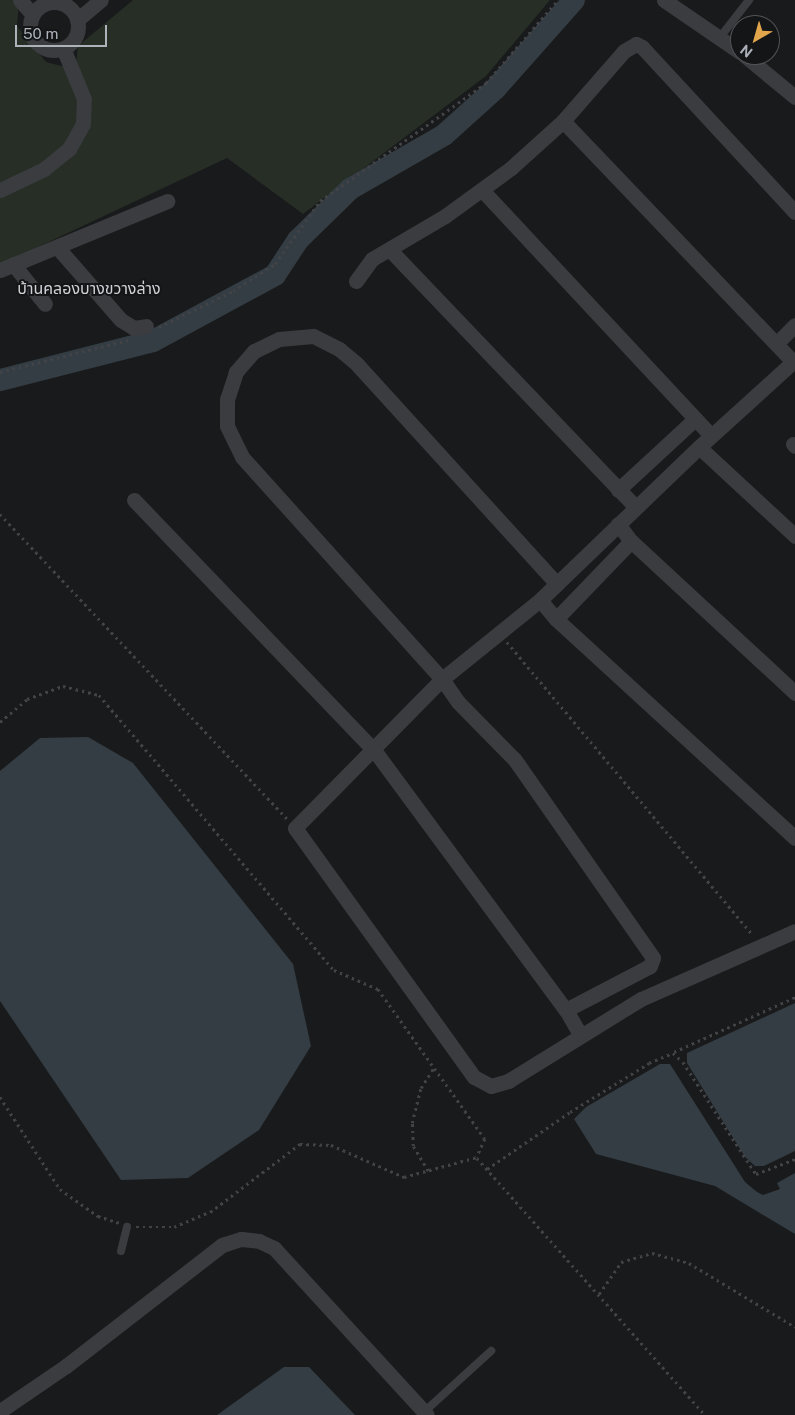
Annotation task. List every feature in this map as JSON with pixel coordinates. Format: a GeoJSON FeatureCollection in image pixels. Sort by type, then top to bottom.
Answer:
{"type":"FeatureCollection","features":[{"type":"Feature","properties":{"kind":"street"},"geometry":{"type":"LineString","coordinates":[[20,0],[32,14]]}},
{"type":"Feature","properties":{"kind":"street"},"geometry":{"type":"LineString","coordinates":[[77,20],[101,0]]}},
{"type":"Feature","properties":{"kind":"street"},"geometry":{"type":"LineString","coordinates":[[664,0],[730,44]]}},
{"type":"Feature","properties":{"kind":"street"},"geometry":{"type":"LineString","coordinates":[[44,3],[60,3],[68,6],[77,20],[76,33],[63,48],[49,49],[36,42],[30,28],[32,14],[44,3]]}},
{"type":"Feature","properties":{"kind":"street"},"geometry":{"type":"LineString","coordinates":[[356,280],[372,259],[391,251],[482,190],[562,120],[630,46],[642,47],[795,212]]}},
{"type":"Feature","properties":{"kind":"street"},"geometry":{"type":"LineString","coordinates":[[0,190],[44,169],[69,149],[83,124],[84,99],[63,48]]}},
{"type":"Feature","properties":{"kind":"street"},"geometry":{"type":"LineString","coordinates":[[756,65],[795,97]]}},
{"type":"Feature","properties":{"kind":"street"},"geometry":{"type":"LineString","coordinates":[[562,120],[794,361],[699,447],[540,600],[442,679],[295,828],[482,1084],[491,1086],[508,1081],[580,1034],[641,999],[795,931]]}},
{"type":"Feature","properties":{"kind":"street"},"geometry":{"type":"LineString","coordinates":[[482,190],[711,436]]}},
{"type":"Feature","properties":{"kind":"street"},"geometry":{"type":"LineString","coordinates":[[45,304],[7,267],[167,202]]}},
{"type":"Feature","properties":{"kind":"street"},"geometry":{"type":"LineString","coordinates":[[57,247],[121,320],[134,328],[152,327]]}},
{"type":"Feature","properties":{"kind":"street"},"geometry":{"type":"LineString","coordinates":[[391,251],[636,508]]}},
{"type":"Feature","properties":{"kind":"street"},"geometry":{"type":"LineString","coordinates":[[776,344],[795,325]]}},
{"type":"Feature","properties":{"kind":"street"},"geometry":{"type":"LineString","coordinates":[[557,584],[364,371],[339,348],[313,336],[280,339],[254,351],[236,372],[227,399],[227,426],[242,457],[442,679],[458,702],[514,760],[653,958],[650,966],[566,1010]]}},
{"type":"Feature","properties":{"kind":"street"},"geometry":{"type":"LineString","coordinates":[[618,490],[695,419]]}},
{"type":"Feature","properties":{"kind":"street"},"geometry":{"type":"LineString","coordinates":[[699,447],[795,536]]}},
{"type":"Feature","properties":{"kind":"street"},"geometry":{"type":"LineString","coordinates":[[134,500],[374,750],[566,1010],[580,1034]]}},
{"type":"Feature","properties":{"kind":"street"},"geometry":{"type":"LineString","coordinates":[[618,524],[631,541],[795,693]]}},
{"type":"Feature","properties":{"kind":"street"},"geometry":{"type":"LineString","coordinates":[[556,619],[631,541]]}},
{"type":"Feature","properties":{"kind":"street"},"geometry":{"type":"LineString","coordinates":[[540,600],[556,619],[795,838]]}},
{"type":"Feature","properties":{"kind":"street"},"geometry":{"type":"LineString","coordinates":[[0,1411],[66,1366],[222,1245],[241,1240],[259,1241],[274,1248],[426,1414]]}},
{"type":"Feature","properties":{"kind":"lane"},"geometry":{"type":"LineString","coordinates":[[720,36],[749,0]]}},
{"type":"Feature","properties":{"kind":"lane"},"geometry":{"type":"LineString","coordinates":[[121,1250],[128,1226]]}},
{"type":"Feature","properties":{"kind":"lane"},"geometry":{"type":"LineString","coordinates":[[426,1414],[491,1351]]}},
{"type":"Feature","properties":{"kind":"path"},"geometry":{"type":"LineString","coordinates":[[152,327],[233,291],[275,264],[320,201],[486,83],[558,0]]}},
{"type":"Feature","properties":{"kind":"path"},"geometry":{"type":"LineString","coordinates":[[0,372],[132,339]]}},
{"type":"Feature","properties":{"kind":"path"},"geometry":{"type":"LineString","coordinates":[[0,514],[295,828]]}},
{"type":"Feature","properties":{"kind":"path"},"geometry":{"type":"LineString","coordinates":[[499,633],[762,946]]}},
{"type":"Feature","properties":{"kind":"path"},"geometry":{"type":"LineString","coordinates":[[0,722],[27,700],[63,686],[99,695],[334,970],[378,989],[485,1139],[477,1157]]}},
{"type":"Feature","properties":{"kind":"path"},"geometry":{"type":"LineString","coordinates":[[487,1169],[570,1112],[649,1063],[795,997]]}},
{"type":"Feature","properties":{"kind":"path"},"geometry":{"type":"LineString","coordinates":[[673,1053],[683,1062],[756,1174],[795,1159]]}},
{"type":"Feature","properties":{"kind":"path"},"geometry":{"type":"LineString","coordinates":[[428,1171],[413,1146],[412,1123],[421,1088],[434,1067]]}},
{"type":"Feature","properties":{"kind":"path"},"geometry":{"type":"LineString","coordinates":[[0,1097],[60,1190],[98,1216],[128,1226],[174,1227],[210,1212],[300,1144],[331,1144],[404,1177],[477,1157]]}},
{"type":"Feature","properties":{"kind":"path"},"geometry":{"type":"LineString","coordinates":[[477,1157],[705,1415]]}},
{"type":"Feature","properties":{"kind":"path"},"geometry":{"type":"LineString","coordinates":[[598,1295],[621,1262],[652,1253],[689,1264],[795,1327]]}},
{"type":"Feature","properties":{"kind":"shaded area"},"geometry":{"type":"Polygon","coordinates":[[[0,0],[19,0],[17,26],[46,62],[73,69],[75,73],[78,46],[133,0],[550,0],[486,76],[303,214],[227,158],[0,265],[0,0]]]}},
{"type":"Feature","properties":{"kind":"shaded area"},"geometry":{"type":"Polygon","coordinates":[[[88,737],[133,763],[293,964],[311,1046],[259,1130],[188,1178],[121,1180],[0,1001],[0,771],[40,738],[88,737]]]}},
{"type":"Feature","properties":{"kind":"shaded area"},"geometry":{"type":"Polygon","coordinates":[[[795,1003],[795,1151],[764,1166],[755,1166],[745,1157],[687,1063],[687,1053],[795,1003]]]}},
{"type":"Feature","properties":{"kind":"shaded area"},"geometry":{"type":"Polygon","coordinates":[[[660,1064],[670,1064],[745,1182],[757,1192],[763,1195],[780,1189],[777,1183],[795,1173],[795,1234],[715,1186],[596,1154],[574,1119],[586,1107],[660,1064]]]}},
{"type":"Feature","properties":{"kind":"shaded area"},"geometry":{"type":"Polygon","coordinates":[[[284,1367],[309,1367],[355,1415],[217,1415],[284,1367]]]}},
{"type":"Feature","properties":{"kind":"waterway"},"geometry":{"type":"LineString","coordinates":[[0,380],[153,341],[275,275],[298,240],[350,189],[444,135],[495,89],[574,0]]}},
{"type":"Feature","properties":{"kind":"district","name":"บ้านคลองบางขวางล่าง"},"geometry":{"type":"Point","coordinates":[89,289]}}]}
